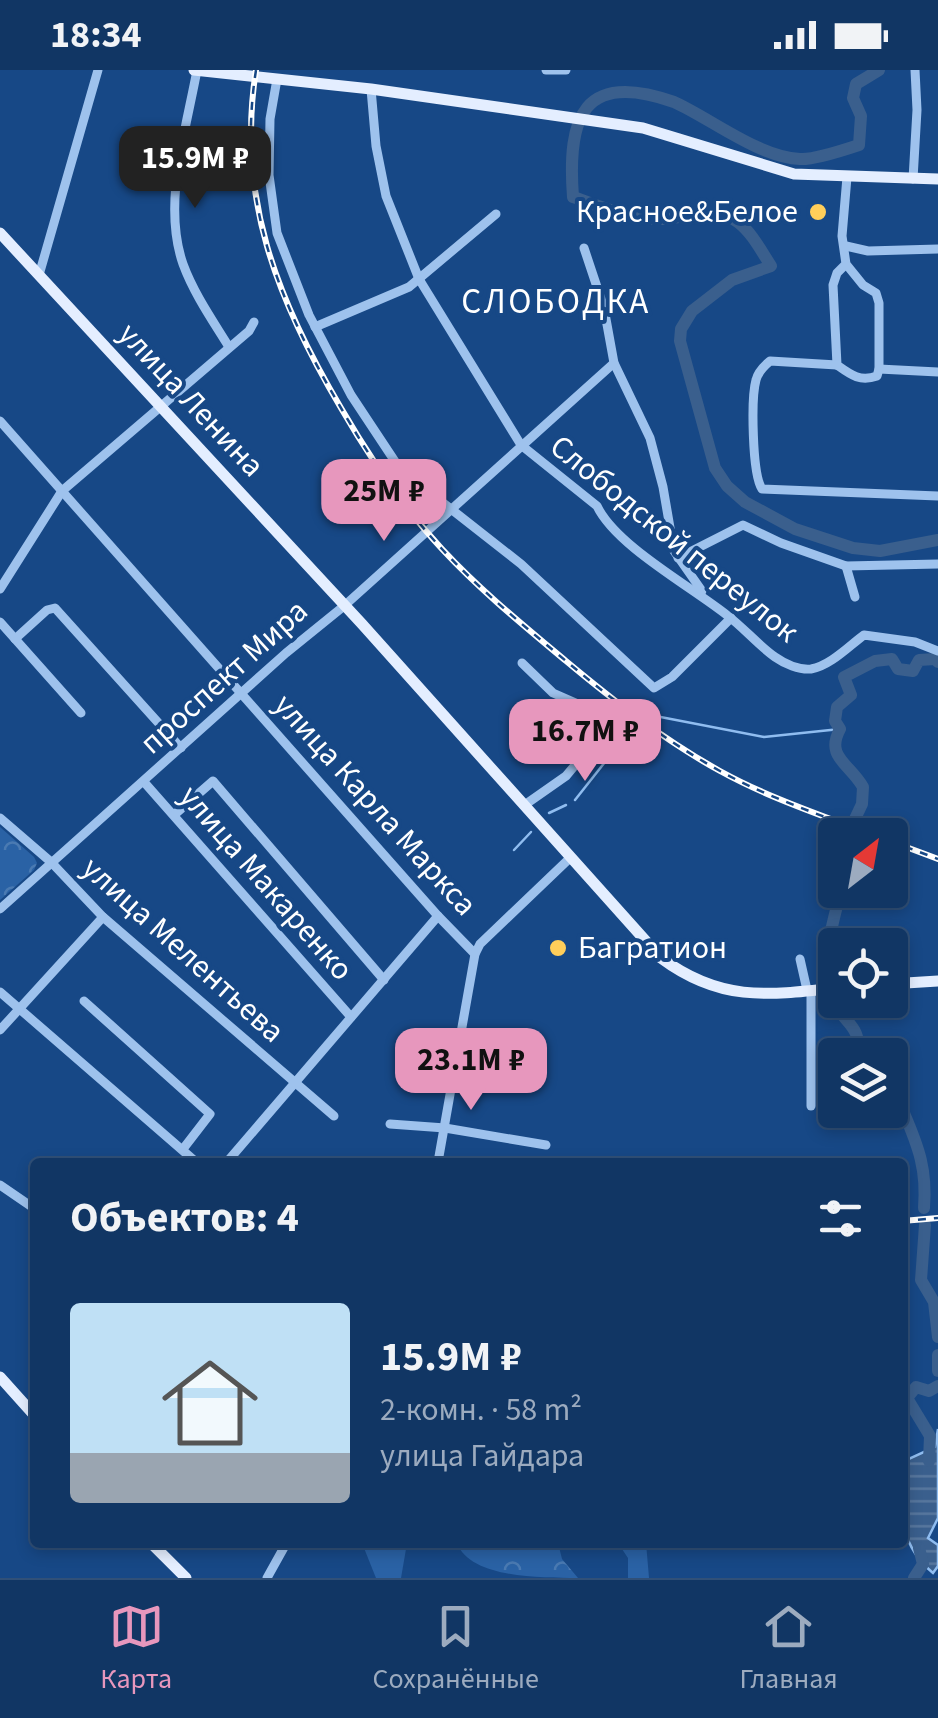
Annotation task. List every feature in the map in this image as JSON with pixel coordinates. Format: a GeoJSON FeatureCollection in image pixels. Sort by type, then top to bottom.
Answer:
{"type":"FeatureCollection","features":[{"type":"Feature","properties":{"kind":"main road"},"geometry":{"type":"LineString","coordinates":[[196,70],[278,75],[643,128],[794,174],[938,178]]}},
{"type":"Feature","properties":{"kind":"main road","name":"улица Ленина"},"geometry":{"type":"LineString","coordinates":[[0,233],[526,804],[660,958],[693,980],[742,993],[818,990]]}},
{"type":"Feature","properties":{"kind":"main road"},"geometry":{"type":"LineString","coordinates":[[908,982],[938,980]]}},
{"type":"Feature","properties":{"kind":"main road"},"geometry":{"type":"LineString","coordinates":[[0,1378],[30,1411]]}},
{"type":"Feature","properties":{"kind":"main road"},"geometry":{"type":"LineString","coordinates":[[156,1548],[186,1578]]}},
{"type":"Feature","properties":{"kind":"street"},"geometry":{"type":"LineString","coordinates":[[39,275],[98,70]]}},
{"type":"Feature","properties":{"kind":"street"},"geometry":{"type":"LineString","coordinates":[[196,70],[174,229],[184,265],[228,348]]}},
{"type":"Feature","properties":{"kind":"street"},"geometry":{"type":"LineString","coordinates":[[546,70],[566,70]]}},
{"type":"Feature","properties":{"kind":"street"},"geometry":{"type":"LineString","coordinates":[[913,178],[915,70]]}},
{"type":"Feature","properties":{"kind":"street"},"geometry":{"type":"LineString","coordinates":[[278,75],[269,137],[274,212],[283,253],[315,327],[392,460],[418,486],[521,564],[654,688],[672,677],[731,618]]}},
{"type":"Feature","properties":{"kind":"street","name":"Слободской переулок"},"geometry":{"type":"LineString","coordinates":[[371,89],[386,196],[419,279],[520,445],[597,506],[625,540],[792,666],[812,669],[826,663],[864,635],[914,642],[938,651]]}},
{"type":"Feature","properties":{"kind":"street"},"geometry":{"type":"LineString","coordinates":[[847,177],[842,236],[846,264],[862,284],[876,293],[880,304],[877,376],[866,380],[837,365],[770,361],[762,368],[756,381],[757,482],[762,490],[938,496]]}},
{"type":"Feature","properties":{"kind":"street"},"geometry":{"type":"LineString","coordinates":[[315,327],[409,287],[496,214]]}},
{"type":"Feature","properties":{"kind":"street"},"geometry":{"type":"LineString","coordinates":[[846,246],[868,251],[938,249]]}},
{"type":"Feature","properties":{"kind":"street"},"geometry":{"type":"LineString","coordinates":[[584,248],[604,308],[614,363],[650,438],[678,558],[710,602]]}},
{"type":"Feature","properties":{"kind":"street"},"geometry":{"type":"LineString","coordinates":[[837,365],[833,285],[836,273],[846,264]]}},
{"type":"Feature","properties":{"kind":"street"},"geometry":{"type":"LineString","coordinates":[[0,589],[62,491],[254,322]]}},
{"type":"Feature","properties":{"kind":"street","name":"проспект Мира"},"geometry":{"type":"LineString","coordinates":[[0,909],[614,363]]}},
{"type":"Feature","properties":{"kind":"street"},"geometry":{"type":"LineString","coordinates":[[879,369],[938,372]]}},
{"type":"Feature","properties":{"kind":"street","name":"улица Карла Маркса"},"geometry":{"type":"LineString","coordinates":[[0,421],[475,954]]}},
{"type":"Feature","properties":{"kind":"street"},"geometry":{"type":"LineString","coordinates":[[678,558],[748,525],[782,543],[846,566],[938,564]]}},
{"type":"Feature","properties":{"kind":"street"},"geometry":{"type":"LineString","coordinates":[[846,566],[856,598]]}},
{"type":"Feature","properties":{"kind":"street"},"geometry":{"type":"LineString","coordinates":[[15,639],[47,610],[55,608],[181,748]]}},
{"type":"Feature","properties":{"kind":"street"},"geometry":{"type":"LineString","coordinates":[[0,622],[82,713]]}},
{"type":"Feature","properties":{"kind":"street"},"geometry":{"type":"LineString","coordinates":[[522,663],[553,694],[594,712],[607,727],[566,776],[526,804]]}},
{"type":"Feature","properties":{"kind":"street"},"geometry":{"type":"LineString","coordinates":[[174,815],[212,781],[384,980]]}},
{"type":"Feature","properties":{"kind":"street","name":"улица Макаренко"},"geometry":{"type":"LineString","coordinates":[[144,782],[350,1017]]}},
{"type":"Feature","properties":{"kind":"street","name":"улица Мелентьева"},"geometry":{"type":"LineString","coordinates":[[0,818],[51,862],[103,917],[292,1084],[334,1116]]}},
{"type":"Feature","properties":{"kind":"street"},"geometry":{"type":"LineString","coordinates":[[439,1158],[475,954],[480,944],[572,857]]}},
{"type":"Feature","properties":{"kind":"street"},"geometry":{"type":"LineString","coordinates":[[230,1158],[438,916]]}},
{"type":"Feature","properties":{"kind":"street"},"geometry":{"type":"LineString","coordinates":[[0,1030],[103,917]]}},
{"type":"Feature","properties":{"kind":"street"},"geometry":{"type":"LineString","coordinates":[[800,960],[813,990],[810,1106]]}},
{"type":"Feature","properties":{"kind":"street"},"geometry":{"type":"LineString","coordinates":[[0,992],[192,1158]]}},
{"type":"Feature","properties":{"kind":"street"},"geometry":{"type":"LineString","coordinates":[[84,1000],[210,1114],[183,1149]]}},
{"type":"Feature","properties":{"kind":"street"},"geometry":{"type":"LineString","coordinates":[[390,1124],[444,1128],[546,1146]]}},
{"type":"Feature","properties":{"kind":"street"},"geometry":{"type":"LineString","coordinates":[[0,1185],[30,1205]]}},
{"type":"Feature","properties":{"kind":"street"},"geometry":{"type":"LineString","coordinates":[[267,1578],[284,1548]]}},
{"type":"Feature","properties":{"kind":"green space"},"geometry":{"type":"Polygon","coordinates":[[[0,827],[37,863],[0,900],[0,827]]]}},
{"type":"Feature","properties":{"kind":"green space"},"geometry":{"type":"Polygon","coordinates":[[[364,1548],[406,1548],[401,1578],[376,1578],[364,1548]]]}},
{"type":"Feature","properties":{"kind":"green space"},"geometry":{"type":"Polygon","coordinates":[[[460,1548],[559,1548],[562,1559],[578,1578],[508,1574],[464,1555],[460,1548]]]}},
{"type":"Feature","properties":{"kind":"green space"},"geometry":{"type":"Polygon","coordinates":[[[621,1548],[646,1548],[649,1578],[628,1578],[628,1558],[621,1548]]]}},
{"type":"Feature","properties":{"kind":"shaded area"},"geometry":{"type":"Polygon","coordinates":[[[938,1429],[938,1518],[928,1538],[938,1545],[938,1566],[933,1573],[908,1540],[908,1459],[935,1447],[938,1429]]]}},
{"type":"Feature","properties":{"kind":"waterway"},"geometry":{"type":"LineString","coordinates":[[879,70],[856,84],[853,98],[861,116],[859,145],[806,159],[768,152],[674,102],[619,92],[600,97],[578,123],[573,144],[573,197],[651,219],[722,215],[742,225],[771,266],[732,280],[692,311],[681,329],[680,341],[715,468],[727,486],[745,502],[795,529],[853,548],[880,551],[938,540]]}},
{"type":"Feature","properties":{"kind":"waterway"},"geometry":{"type":"LineString","coordinates":[[855,818],[862,804],[863,787],[835,746],[840,729],[835,721],[837,707],[851,695],[844,677],[875,661],[892,659],[898,669],[913,671],[919,660],[938,662]]}},
{"type":"Feature","properties":{"kind":"waterway"},"geometry":{"type":"LineString","coordinates":[[645,714],[764,737],[840,729]]}},
{"type":"Feature","properties":{"kind":"waterway"},"geometry":{"type":"LineString","coordinates":[[575,800],[635,724]]}},
{"type":"Feature","properties":{"kind":"waterway"},"geometry":{"type":"LineString","coordinates":[[549,813],[566,805]]}},
{"type":"Feature","properties":{"kind":"waterway"},"geometry":{"type":"LineString","coordinates":[[514,850],[531,832]]}},
{"type":"Feature","properties":{"kind":"waterway"},"geometry":{"type":"LineString","coordinates":[[837,908],[828,945],[829,987],[837,1008],[857,1038]]}},
{"type":"Feature","properties":{"kind":"waterway"},"geometry":{"type":"LineString","coordinates":[[908,1123],[923,1170],[924,1208]]}},
{"type":"Feature","properties":{"kind":"waterway"},"geometry":{"type":"LineString","coordinates":[[925,1225],[921,1280],[934,1302],[938,1337]]}},
{"type":"Feature","properties":{"kind":"waterway"},"geometry":{"type":"LineString","coordinates":[[938,1355],[938,1371]]}},
{"type":"Feature","properties":{"kind":"waterway"},"geometry":{"type":"LineString","coordinates":[[908,1397],[916,1387],[929,1391],[938,1386]]}},
{"type":"Feature","properties":{"kind":"waterway"},"geometry":{"type":"LineString","coordinates":[[908,1400],[930,1436],[929,1461]]}},
{"type":"Feature","properties":{"kind":"waterway"},"geometry":{"type":"LineString","coordinates":[[914,1578],[923,1564],[919,1548]]}},
{"type":"Feature","properties":{"kind":"railway"},"geometry":{"type":"LineString","coordinates":[[256,70],[252,161],[257,204],[281,287],[341,408],[413,516],[502,607],[659,733],[739,781],[827,818]]}},
{"type":"Feature","properties":{"kind":"railway"},"geometry":{"type":"LineString","coordinates":[[908,848],[938,859]]}},
{"type":"Feature","properties":{"kind":"railway"},"geometry":{"type":"LineString","coordinates":[[908,1220],[938,1218]]}},
{"type":"Feature","properties":{"kind":"place","name":"Красное&Белое"},"geometry":{"type":"Point","coordinates":[818,212]}},
{"type":"Feature","properties":{"kind":"place","name":"Багратион"},"geometry":{"type":"Point","coordinates":[558,948]}},
{"type":"Feature","properties":{"kind":"district","name":"СЛОБОДКА"},"geometry":{"type":"Point","coordinates":[556,302]}}]}
